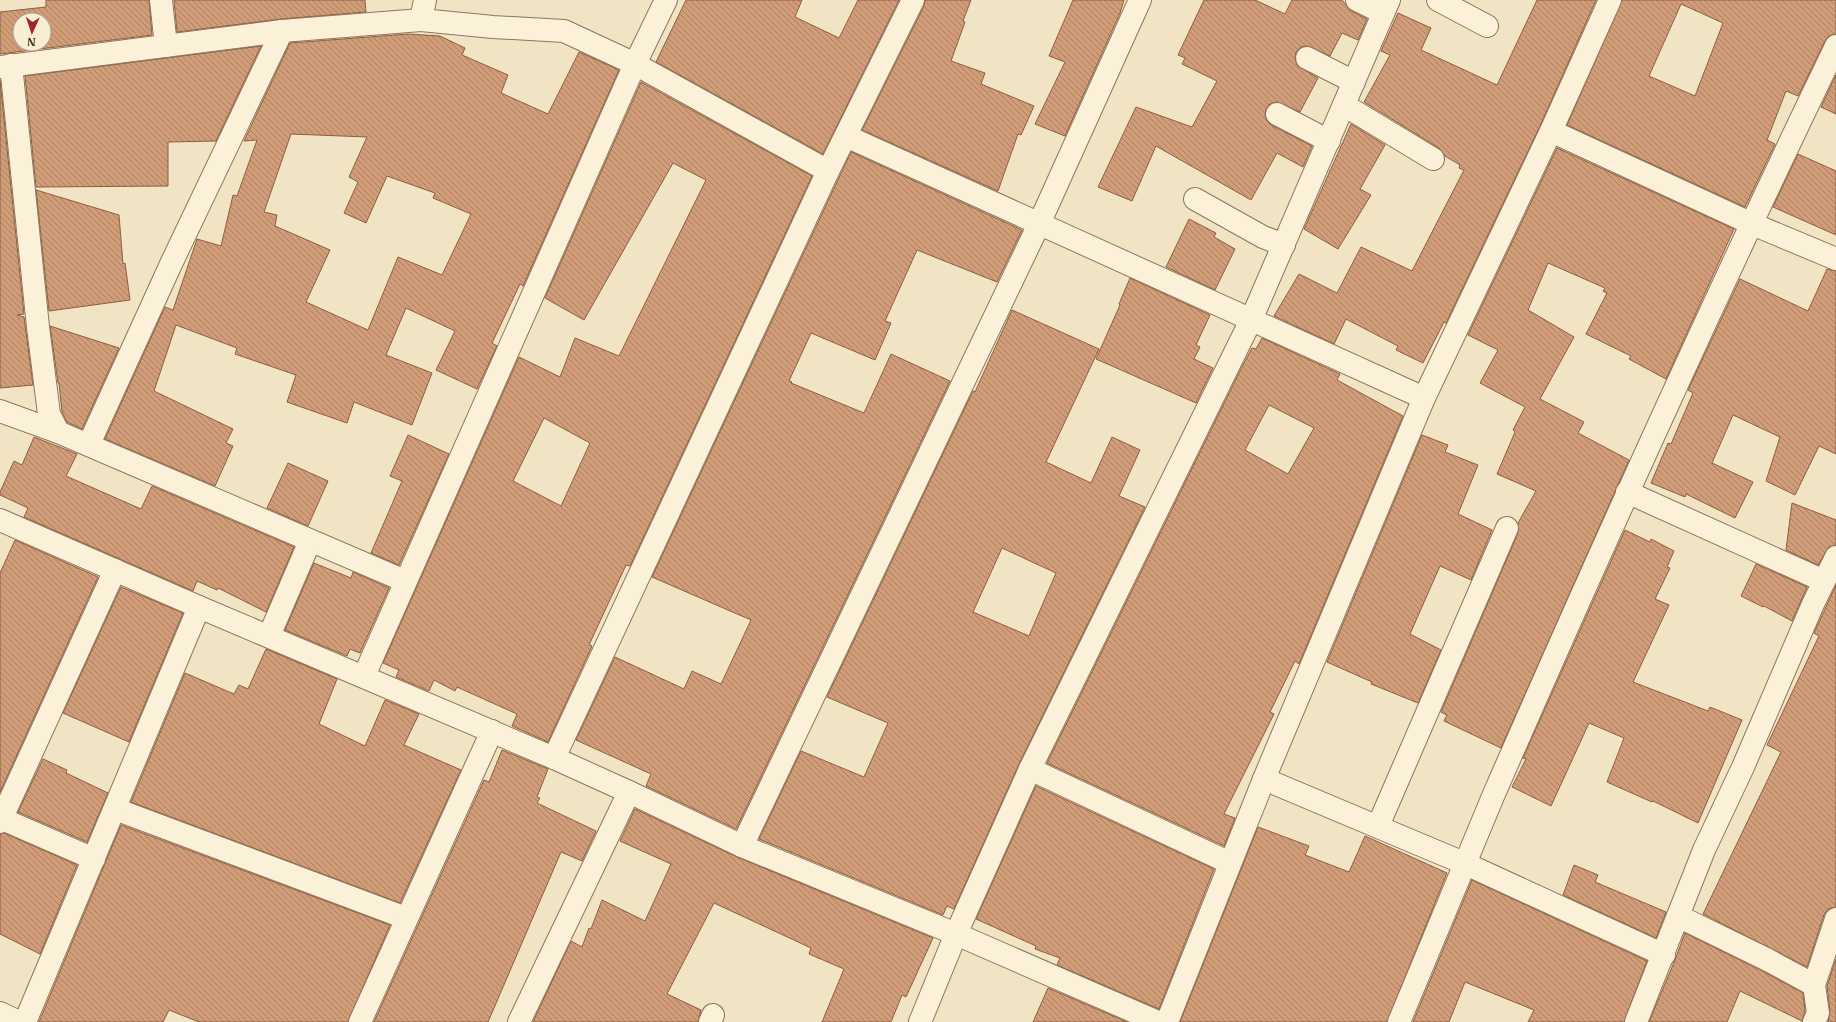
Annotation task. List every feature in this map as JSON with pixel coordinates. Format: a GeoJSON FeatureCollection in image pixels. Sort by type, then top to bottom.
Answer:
{"type":"FeatureCollection","features":[{"type":"Feature","properties":{"kind":"street"},"geometry":{"type":"LineString","coordinates":[[162,0],[166,46]]}},
{"type":"Feature","properties":{"kind":"street"},"geometry":{"type":"LineString","coordinates":[[364,676],[635,64],[666,0]]}},
{"type":"Feature","properties":{"kind":"street"},"geometry":{"type":"LineString","coordinates":[[554,758],[828,171],[913,0]]}},
{"type":"Feature","properties":{"kind":"street"},"geometry":{"type":"LineString","coordinates":[[742,846],[1039,224],[1140,0]]}},
{"type":"Feature","properties":{"kind":"street"},"geometry":{"type":"LineString","coordinates":[[920,1022],[956,934],[1030,769],[1251,320],[1329,141],[1386,6],[1357,0]]}},
{"type":"Feature","properties":{"kind":"street"},"geometry":{"type":"LineString","coordinates":[[1438,0],[1487,26]]}},
{"type":"Feature","properties":{"kind":"street"},"geometry":{"type":"LineString","coordinates":[[1167,1022],[1264,779],[1424,398],[1551,131],[1610,0]]}},
{"type":"Feature","properties":{"kind":"street"},"geometry":{"type":"LineString","coordinates":[[58,432],[49,414],[5,66],[282,31],[423,10],[493,27],[564,31],[635,64],[828,171]]}},
{"type":"Feature","properties":{"kind":"street"},"geometry":{"type":"LineString","coordinates":[[89,444],[171,264],[282,31]]}},
{"type":"Feature","properties":{"kind":"street"},"geometry":{"type":"LineString","coordinates":[[1399,1022],[1493,797],[1627,492],[1750,223],[1836,46]]}},
{"type":"Feature","properties":{"kind":"street"},"geometry":{"type":"LineString","coordinates":[[1307,58],[1354,82]]}},
{"type":"Feature","properties":{"kind":"street"},"geometry":{"type":"LineString","coordinates":[[1344,105],[1433,159]]}},
{"type":"Feature","properties":{"kind":"street"},"geometry":{"type":"LineString","coordinates":[[1277,114],[1329,141]]}},
{"type":"Feature","properties":{"kind":"street"},"geometry":{"type":"LineString","coordinates":[[1551,131],[1750,223],[1836,259]]}},
{"type":"Feature","properties":{"kind":"street"},"geometry":{"type":"LineString","coordinates":[[846,136],[1424,398]]}},
{"type":"Feature","properties":{"kind":"street"},"geometry":{"type":"LineString","coordinates":[[1195,199],[1263,237],[1284,245]]}},
{"type":"Feature","properties":{"kind":"street"},"geometry":{"type":"LineString","coordinates":[[0,411],[89,444],[405,581]]}},
{"type":"Feature","properties":{"kind":"street"},"geometry":{"type":"LineString","coordinates":[[1627,492],[1824,582]]}},
{"type":"Feature","properties":{"kind":"street"},"geometry":{"type":"LineString","coordinates":[[1,522],[554,758],[630,792],[742,846],[956,934],[1158,1022]]}},
{"type":"Feature","properties":{"kind":"street"},"geometry":{"type":"LineString","coordinates":[[1378,826],[1507,528]]}},
{"type":"Feature","properties":{"kind":"street"},"geometry":{"type":"LineString","coordinates":[[269,636],[310,541]]}},
{"type":"Feature","properties":{"kind":"street"},"geometry":{"type":"LineString","coordinates":[[1636,1022],[1664,955],[1704,850],[1743,767],[1810,612],[1836,557]]}},
{"type":"Feature","properties":{"kind":"street"},"geometry":{"type":"LineString","coordinates":[[94,859],[1,819],[115,570]]}},
{"type":"Feature","properties":{"kind":"street"},"geometry":{"type":"LineString","coordinates":[[25,1022],[199,607]]}},
{"type":"Feature","properties":{"kind":"street"},"geometry":{"type":"LineString","coordinates":[[360,1022],[492,731]]}},
{"type":"Feature","properties":{"kind":"street"},"geometry":{"type":"LineString","coordinates":[[1030,769],[1230,863]]}},
{"type":"Feature","properties":{"kind":"street"},"geometry":{"type":"LineString","coordinates":[[1264,779],[1466,864],[1664,955]]}},
{"type":"Feature","properties":{"kind":"street"},"geometry":{"type":"LineString","coordinates":[[519,1022],[630,792]]}},
{"type":"Feature","properties":{"kind":"street"},"geometry":{"type":"LineString","coordinates":[[115,809],[406,918]]}},
{"type":"Feature","properties":{"kind":"street"},"geometry":{"type":"LineString","coordinates":[[1678,916],[1768,960],[1814,985]]}},
{"type":"Feature","properties":{"kind":"street"},"geometry":{"type":"LineString","coordinates":[[1814,1022],[1818,1013],[1814,985],[1836,919]]}},
{"type":"Feature","properties":{"kind":"street"},"geometry":{"type":"LineString","coordinates":[[0,1013],[20,1022]]}},
{"type":"Feature","properties":{"kind":"building"},"geometry":{"type":"Polygon","coordinates":[[[46,0],[149,0],[152,35],[52,48],[52,12],[12,12],[12,52],[16,52],[0,54],[0,12],[46,7],[46,0]]]}},
{"type":"Feature","properties":{"kind":"building"},"geometry":{"type":"Polygon","coordinates":[[[174,0],[365,0],[366,12],[281,19],[177,32],[174,0]]]}},
{"type":"Feature","properties":{"kind":"building"},"geometry":{"type":"Polygon","coordinates":[[[686,0],[802,0],[795,17],[839,38],[858,0],[899,0],[823,154],[656,62],[686,0]]]}},
{"type":"Feature","properties":{"kind":"building"},"geometry":{"type":"Polygon","coordinates":[[[925,0],[971,0],[951,61],[985,73],[981,84],[1034,106],[1021,135],[1018,134],[998,191],[862,130],[924,6],[925,0]]]}},
{"type":"Feature","properties":{"kind":"building"},"geometry":{"type":"Polygon","coordinates":[[[1073,0],[1124,0],[1120,13],[1065,136],[1035,124],[1065,62],[1049,56],[1073,0]]]}},
{"type":"Feature","properties":{"kind":"building"},"geometry":{"type":"Polygon","coordinates":[[[1204,0],[1255,0],[1285,14],[1292,0],[1342,0],[1351,11],[1367,19],[1358,40],[1342,33],[1330,56],[1307,46],[1301,47],[1296,52],[1295,58],[1297,65],[1318,78],[1300,112],[1277,102],[1270,104],[1266,109],[1265,115],[1267,121],[1271,125],[1312,146],[1303,167],[1277,153],[1251,200],[1156,146],[1132,201],[1098,187],[1136,107],[1192,127],[1217,81],[1182,64],[1185,58],[1178,55],[1204,0]]]}},
{"type":"Feature","properties":{"kind":"building"},"geometry":{"type":"Polygon","coordinates":[[[1537,0],[1596,0],[1540,126],[1446,323],[1444,322],[1423,363],[1396,350],[1398,346],[1346,319],[1334,344],[1274,316],[1299,274],[1337,293],[1361,247],[1412,271],[1464,170],[1459,168],[1460,165],[1445,156],[1439,148],[1364,102],[1390,55],[1381,51],[1398,13],[1431,28],[1421,50],[1497,85],[1537,0]]]}},
{"type":"Feature","properties":{"kind":"building"},"geometry":{"type":"Polygon","coordinates":[[[1622,0],[1836,0],[1836,34],[1829,36],[1825,41],[1798,96],[1786,91],[1767,140],[1775,144],[1745,207],[1567,125],[1622,0]],[[1681,4],[1649,76],[1695,96],[1723,23],[1681,4]]]}},
{"type":"Feature","properties":{"kind":"building"},"geometry":{"type":"Polygon","coordinates":[[[408,34],[440,36],[465,48],[462,55],[508,75],[501,93],[548,114],[579,52],[619,70],[523,286],[520,284],[492,343],[497,346],[477,389],[436,370],[455,331],[406,308],[386,355],[432,373],[412,425],[354,402],[347,423],[287,402],[296,375],[235,354],[237,348],[176,325],[154,391],[233,429],[226,443],[233,446],[215,486],[105,439],[165,307],[173,310],[197,239],[221,246],[233,195],[237,196],[257,140],[244,141],[290,43],[408,34]],[[291,134],[264,212],[277,215],[275,226],[330,250],[306,302],[368,330],[398,257],[442,275],[471,214],[433,198],[435,193],[387,176],[366,223],[344,213],[358,182],[349,177],[367,137],[291,134]]]}},
{"type":"Feature","properties":{"kind":"building"},"geometry":{"type":"Polygon","coordinates":[[[261,46],[216,141],[168,142],[168,186],[36,187],[25,76],[261,46]]]}},
{"type":"Feature","properties":{"kind":"building"},"geometry":{"type":"Polygon","coordinates":[[[1836,75],[1836,114],[1821,107],[1836,75]]]}},
{"type":"Feature","properties":{"kind":"building"},"geometry":{"type":"Polygon","coordinates":[[[0,80],[24,314],[17,315],[24,317],[33,385],[0,388],[0,80]]]}},
{"type":"Feature","properties":{"kind":"building"},"geometry":{"type":"Polygon","coordinates":[[[641,82],[812,176],[630,566],[626,565],[589,645],[592,646],[548,742],[512,726],[517,714],[457,687],[455,691],[434,680],[429,691],[396,677],[399,670],[383,663],[519,357],[560,377],[575,338],[619,356],[706,180],[673,163],[584,320],[545,298],[641,82]],[[544,418],[513,481],[561,506],[590,443],[544,418]]]}},
{"type":"Feature","properties":{"kind":"building"},"geometry":{"type":"Polygon","coordinates":[[[1351,124],[1385,145],[1360,189],[1371,195],[1338,249],[1304,229],[1351,124]]]}},
{"type":"Feature","properties":{"kind":"building"},"geometry":{"type":"Polygon","coordinates":[[[1557,148],[1734,229],[1666,379],[1629,359],[1631,356],[1586,334],[1607,293],[1603,291],[1605,288],[1548,263],[1528,310],[1574,337],[1540,399],[1584,422],[1578,433],[1629,460],[1501,748],[1444,721],[1447,715],[1441,712],[1518,533],[1518,523],[1536,491],[1497,474],[1515,432],[1513,430],[1525,407],[1480,383],[1498,350],[1468,335],[1557,148]]]}},
{"type":"Feature","properties":{"kind":"building"},"geometry":{"type":"Polygon","coordinates":[[[851,152],[1022,230],[997,282],[917,250],[885,321],[891,323],[875,360],[811,333],[789,381],[864,413],[891,354],[950,381],[736,829],[646,786],[651,774],[576,740],[615,657],[684,689],[692,671],[721,684],[751,620],[652,577],[851,152]]]}},
{"type":"Feature","properties":{"kind":"building"},"geometry":{"type":"Polygon","coordinates":[[[1798,154],[1836,171],[1836,235],[1773,207],[1798,154]]]}},
{"type":"Feature","properties":{"kind":"building"},"geometry":{"type":"Polygon","coordinates":[[[36,190],[119,215],[123,264],[125,263],[130,300],[49,311],[36,190]]]}},
{"type":"Feature","properties":{"kind":"building"},"geometry":{"type":"Polygon","coordinates":[[[1189,219],[1216,233],[1214,237],[1235,249],[1215,290],[1166,267],[1189,219]]]}},
{"type":"Feature","properties":{"kind":"building"},"geometry":{"type":"Polygon","coordinates":[[[1827,269],[1836,271],[1836,454],[1819,446],[1795,495],[1766,481],[1780,437],[1733,415],[1712,463],[1753,482],[1735,518],[1686,494],[1685,497],[1651,483],[1668,443],[1671,444],[1693,393],[1688,390],[1740,279],[1808,311],[1827,269]]]}},
{"type":"Feature","properties":{"kind":"building"},"geometry":{"type":"Polygon","coordinates":[[[1130,278],[1210,315],[1196,345],[1200,347],[1194,359],[1213,368],[1196,403],[1096,359],[1120,305],[1119,304],[1130,278]]]}},
{"type":"Feature","properties":{"kind":"building"},"geometry":{"type":"Polygon","coordinates":[[[1012,310],[1099,349],[1046,462],[1091,483],[1112,437],[1140,450],[1119,496],[1145,507],[1019,764],[954,909],[947,906],[943,915],[759,839],[801,751],[864,777],[888,723],[827,697],[973,391],[975,392],[1012,310]],[[1002,548],[973,612],[1029,636],[1056,573],[1002,548]]]}},
{"type":"Feature","properties":{"kind":"building"},"geometry":{"type":"Polygon","coordinates":[[[50,326],[119,348],[82,429],[67,422],[62,412],[50,326]]]}},
{"type":"Feature","properties":{"kind":"building"},"geometry":{"type":"Polygon","coordinates":[[[1262,338],[1340,374],[1337,380],[1403,416],[1299,664],[1295,661],[1270,712],[1274,714],[1224,814],[1235,818],[1224,846],[1047,763],[1243,365],[1252,348],[1256,349],[1262,338]],[[1269,405],[1245,450],[1288,474],[1314,428],[1269,405]]]}},
{"type":"Feature","properties":{"kind":"building"},"geometry":{"type":"Polygon","coordinates":[[[408,435],[449,454],[399,565],[371,553],[402,481],[390,476],[408,435]]]}},
{"type":"Feature","properties":{"kind":"building"},"geometry":{"type":"Polygon","coordinates":[[[1422,435],[1448,445],[1445,452],[1478,465],[1458,514],[1492,530],[1471,580],[1440,566],[1410,634],[1441,650],[1418,703],[1371,684],[1372,682],[1327,662],[1422,435]]]}},
{"type":"Feature","properties":{"kind":"building"},"geometry":{"type":"Polygon","coordinates":[[[34,437],[77,454],[66,476],[141,509],[152,486],[294,547],[266,612],[218,588],[217,590],[197,581],[193,591],[24,517],[28,508],[0,495],[0,492],[14,461],[22,465],[34,437]]]}},
{"type":"Feature","properties":{"kind":"building"},"geometry":{"type":"Polygon","coordinates":[[[288,463],[328,481],[308,526],[267,508],[288,463]]]}},
{"type":"Feature","properties":{"kind":"building"},"geometry":{"type":"Polygon","coordinates":[[[1792,503],[1836,520],[1836,545],[1829,547],[1818,565],[1786,550],[1792,503]]]}},
{"type":"Feature","properties":{"kind":"building"},"geometry":{"type":"Polygon","coordinates":[[[1625,530],[1650,542],[1651,539],[1674,551],[1667,567],[1670,568],[1655,599],[1669,605],[1633,682],[1708,711],[1710,707],[1742,720],[1698,823],[1653,801],[1652,802],[1607,782],[1624,738],[1589,723],[1551,806],[1512,787],[1526,759],[1523,758],[1625,530]]]}},
{"type":"Feature","properties":{"kind":"building"},"geometry":{"type":"Polygon","coordinates":[[[15,540],[98,577],[0,792],[0,573],[15,540]]]}},
{"type":"Feature","properties":{"kind":"building"},"geometry":{"type":"Polygon","coordinates":[[[314,563],[351,578],[353,572],[389,588],[360,653],[350,649],[347,656],[285,630],[314,563]]]}},
{"type":"Feature","properties":{"kind":"building"},"geometry":{"type":"Polygon","coordinates":[[[1756,564],[1807,587],[1792,621],[1741,596],[1756,564]]]}},
{"type":"Feature","properties":{"kind":"building"},"geometry":{"type":"Polygon","coordinates":[[[1836,585],[1836,907],[1828,909],[1824,915],[1807,967],[1703,914],[1781,752],[1767,745],[1819,636],[1814,633],[1836,585]]]}},
{"type":"Feature","properties":{"kind":"building"},"geometry":{"type":"Polygon","coordinates":[[[121,587],[183,613],[129,742],[63,713],[121,587]]]}},
{"type":"Feature","properties":{"kind":"building"},"geometry":{"type":"Polygon","coordinates":[[[266,649],[337,679],[319,724],[365,746],[385,700],[419,714],[404,745],[461,770],[400,903],[131,802],[185,673],[234,694],[239,685],[248,689],[266,649]]]}},
{"type":"Feature","properties":{"kind":"building"},"geometry":{"type":"Polygon","coordinates":[[[502,750],[548,769],[537,797],[540,798],[537,803],[596,831],[582,861],[561,852],[488,1022],[374,1022],[484,780],[489,782],[502,750]]]}},
{"type":"Feature","properties":{"kind":"building"},"geometry":{"type":"Polygon","coordinates":[[[43,759],[67,770],[66,773],[108,793],[87,842],[18,812],[43,759]]]}},
{"type":"Feature","properties":{"kind":"building"},"geometry":{"type":"Polygon","coordinates":[[[1036,786],[1214,869],[1159,1009],[1057,965],[1060,958],[1035,949],[1036,946],[976,919],[1036,786]]]}},
{"type":"Feature","properties":{"kind":"building"},"geometry":{"type":"Polygon","coordinates":[[[635,809],[737,857],[933,938],[906,997],[902,995],[891,1022],[822,1022],[844,969],[809,954],[811,948],[714,903],[667,994],[701,1010],[698,1022],[533,1022],[571,941],[582,947],[589,928],[591,929],[602,900],[645,921],[671,864],[620,841],[635,809]]]}},
{"type":"Feature","properties":{"kind":"building"},"geometry":{"type":"Polygon","coordinates":[[[121,825],[390,925],[348,1022],[199,1022],[169,1010],[163,1022],[39,1022],[121,825]]]}},
{"type":"Feature","properties":{"kind":"building"},"geometry":{"type":"Polygon","coordinates":[[[1258,827],[1309,846],[1305,855],[1349,872],[1365,836],[1447,873],[1387,1022],[1180,1022],[1258,827]]]}},
{"type":"Feature","properties":{"kind":"building"},"geometry":{"type":"Polygon","coordinates":[[[4,833],[77,865],[40,954],[0,934],[0,834],[4,833]]]}},
{"type":"Feature","properties":{"kind":"building"},"geometry":{"type":"Polygon","coordinates":[[[1574,865],[1598,875],[1595,882],[1666,912],[1656,938],[1563,895],[1574,865]]]}},
{"type":"Feature","properties":{"kind":"building"},"geometry":{"type":"Polygon","coordinates":[[[1472,880],[1647,961],[1624,1022],[1528,1022],[1534,1010],[1465,982],[1449,1022],[1413,1022],[1472,880]]]}},
{"type":"Feature","properties":{"kind":"building"},"geometry":{"type":"Polygon","coordinates":[[[1685,933],[1803,993],[1805,1011],[1802,1021],[1740,991],[1727,1022],[1649,1022],[1685,933]]]}},
{"type":"Feature","properties":{"kind":"building"},"geometry":{"type":"Polygon","coordinates":[[[1836,959],[1836,1022],[1828,1022],[1830,1011],[1827,986],[1836,959]]]}},
{"type":"Feature","properties":{"kind":"building"},"geometry":{"type":"Polygon","coordinates":[[[1048,988],[1127,1022],[1033,1022],[1048,988]]]}}]}
